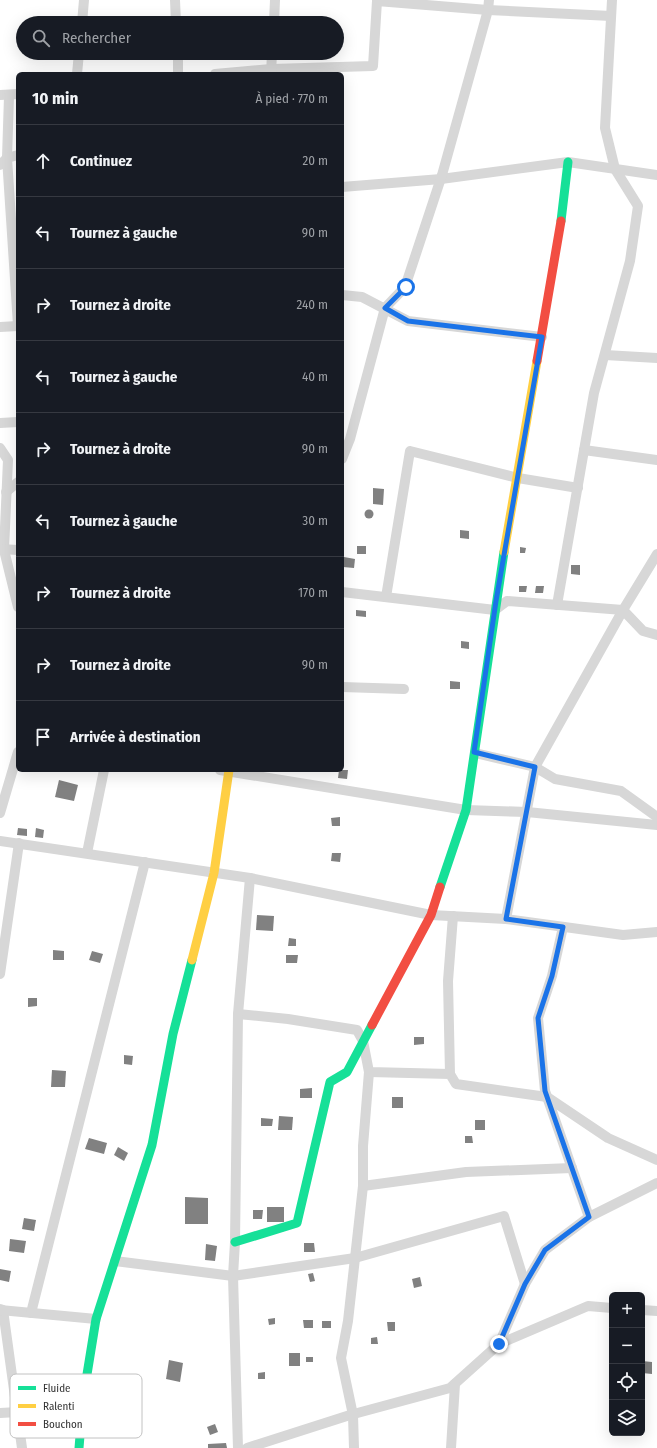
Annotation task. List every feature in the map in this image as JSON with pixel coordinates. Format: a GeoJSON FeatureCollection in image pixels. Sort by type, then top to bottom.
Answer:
{"type":"FeatureCollection","features":[{"type":"Feature","properties":{"kind":"street"},"geometry":{"type":"LineString","coordinates":[[83,16],[84,0]]}},
{"type":"Feature","properties":{"kind":"street"},"geometry":{"type":"LineString","coordinates":[[175,0],[176,16]]}},
{"type":"Feature","properties":{"kind":"street"},"geometry":{"type":"LineString","coordinates":[[274,16],[275,0]]}},
{"type":"Feature","properties":{"kind":"street"},"geometry":{"type":"LineString","coordinates":[[344,454],[350,439],[385,308],[406,287],[441,179],[488,10],[489,0]]}},
{"type":"Feature","properties":{"kind":"street"},"geometry":{"type":"LineString","coordinates":[[557,605],[594,394],[630,261],[638,206],[615,169],[605,128],[612,0]]}},
{"type":"Feature","properties":{"kind":"street"},"geometry":{"type":"LineString","coordinates":[[252,72],[373,66],[377,1],[488,10],[612,16]]}},
{"type":"Feature","properties":{"kind":"street"},"geometry":{"type":"LineString","coordinates":[[77,72],[78,60]]}},
{"type":"Feature","properties":{"kind":"street"},"geometry":{"type":"LineString","coordinates":[[178,60],[178,72]]}},
{"type":"Feature","properties":{"kind":"street"},"geometry":{"type":"LineString","coordinates":[[271,71],[272,60]]}},
{"type":"Feature","properties":{"kind":"street"},"geometry":{"type":"LineString","coordinates":[[9,95],[4,161],[16,302]]}},
{"type":"Feature","properties":{"kind":"street"},"geometry":{"type":"LineString","coordinates":[[4,161],[16,155]]}},
{"type":"Feature","properties":{"kind":"street"},"geometry":{"type":"LineString","coordinates":[[235,1242],[296,1223],[330,1082],[347,1072],[431,915],[466,810],[495,610],[565,198],[568,162]]}},
{"type":"Feature","properties":{"kind":"street"},"geometry":{"type":"LineString","coordinates":[[344,187],[441,179],[568,162],[657,175]]}},
{"type":"Feature","properties":{"kind":"street"},"geometry":{"type":"LineString","coordinates":[[344,295],[362,297],[408,321],[542,337]]}},
{"type":"Feature","properties":{"kind":"street"},"geometry":{"type":"LineString","coordinates":[[0,327],[16,326]]}},
{"type":"Feature","properties":{"kind":"street"},"geometry":{"type":"LineString","coordinates":[[604,355],[657,358]]}},
{"type":"Feature","properties":{"kind":"street"},"geometry":{"type":"LineString","coordinates":[[0,423],[16,422]]}},
{"type":"Feature","properties":{"kind":"street"},"geometry":{"type":"LineString","coordinates":[[0,448],[8,460],[2,550],[16,600]]}},
{"type":"Feature","properties":{"kind":"street"},"geometry":{"type":"LineString","coordinates":[[584,450],[657,460]]}},
{"type":"Feature","properties":{"kind":"street"},"geometry":{"type":"LineString","coordinates":[[386,597],[410,451],[518,478],[578,488]]}},
{"type":"Feature","properties":{"kind":"street"},"geometry":{"type":"LineString","coordinates":[[6,492],[16,484]]}},
{"type":"Feature","properties":{"kind":"street"},"geometry":{"type":"LineString","coordinates":[[2,550],[16,550]]}},
{"type":"Feature","properties":{"kind":"street"},"geometry":{"type":"LineString","coordinates":[[506,919],[535,767],[623,610],[657,554]]}},
{"type":"Feature","properties":{"kind":"street"},"geometry":{"type":"LineString","coordinates":[[344,592],[495,610],[507,601],[623,610],[643,631],[657,635]]}},
{"type":"Feature","properties":{"kind":"street"},"geometry":{"type":"LineString","coordinates":[[344,687],[404,689]]}},
{"type":"Feature","properties":{"kind":"street"},"geometry":{"type":"LineString","coordinates":[[474,752],[535,767],[555,779],[621,791],[657,817]]}},
{"type":"Feature","properties":{"kind":"street"},"geometry":{"type":"LineString","coordinates":[[0,813],[16,759]]}},
{"type":"Feature","properties":{"kind":"street"},"geometry":{"type":"LineString","coordinates":[[87,853],[104,772]]}},
{"type":"Feature","properties":{"kind":"street"},"geometry":{"type":"LineString","coordinates":[[87,1374],[96,1319],[152,1145],[174,1034],[214,873],[226,772]]}},
{"type":"Feature","properties":{"kind":"street"},"geometry":{"type":"LineString","coordinates":[[232,772],[466,810],[527,812],[657,825]]}},
{"type":"Feature","properties":{"kind":"street"},"geometry":{"type":"LineString","coordinates":[[0,841],[250,878],[431,915],[506,919],[623,935],[657,932]]}},
{"type":"Feature","properties":{"kind":"street"},"geometry":{"type":"LineString","coordinates":[[0,974],[19,843]]}},
{"type":"Feature","properties":{"kind":"street"},"geometry":{"type":"LineString","coordinates":[[31,1313],[145,862]]}},
{"type":"Feature","properties":{"kind":"street"},"geometry":{"type":"LineString","coordinates":[[238,1448],[233,1276],[235,1242],[238,1014],[250,878]]}},
{"type":"Feature","properties":{"kind":"street"},"geometry":{"type":"LineString","coordinates":[[453,916],[448,981],[450,1074],[456,1084],[547,1097],[608,1138],[657,1160]]}},
{"type":"Feature","properties":{"kind":"street"},"geometry":{"type":"LineString","coordinates":[[563,927],[552,976],[538,1018],[547,1097],[589,1217]]}},
{"type":"Feature","properties":{"kind":"street"},"geometry":{"type":"LineString","coordinates":[[238,1014],[288,1019],[357,1030],[363,1041],[369,1072],[363,1146],[363,1186],[348,1321],[341,1358],[353,1415],[354,1448]]}},
{"type":"Feature","properties":{"kind":"street"},"geometry":{"type":"LineString","coordinates":[[369,1072],[450,1074]]}},
{"type":"Feature","properties":{"kind":"street"},"geometry":{"type":"LineString","coordinates":[[363,1186],[466,1172],[572,1168]]}},
{"type":"Feature","properties":{"kind":"street"},"geometry":{"type":"LineString","coordinates":[[499,1344],[525,1284],[545,1250],[589,1217],[657,1183]]}},
{"type":"Feature","properties":{"kind":"street"},"geometry":{"type":"LineString","coordinates":[[115,1261],[233,1276],[355,1258],[504,1216],[525,1284]]}},
{"type":"Feature","properties":{"kind":"street"},"geometry":{"type":"LineString","coordinates":[[247,1448],[353,1415],[450,1388],[499,1344],[588,1306],[609,1308]]}},
{"type":"Feature","properties":{"kind":"street"},"geometry":{"type":"LineString","coordinates":[[12,1374],[1,1310],[96,1319]]}},
{"type":"Feature","properties":{"kind":"street"},"geometry":{"type":"LineString","coordinates":[[645,1310],[657,1311]]}},
{"type":"Feature","properties":{"kind":"street"},"geometry":{"type":"LineString","coordinates":[[451,1448],[455,1384]]}},
{"type":"Feature","properties":{"kind":"street"},"geometry":{"type":"LineString","coordinates":[[0,1413],[10,1412]]}},
{"type":"Feature","properties":{"kind":"street"},"geometry":{"type":"LineString","coordinates":[[21,1438],[22,1448]]}},
{"type":"Feature","properties":{"kind":"street"},"geometry":{"type":"LineString","coordinates":[[79,1448],[80,1438]]}},
{"type":"Feature","properties":{"kind":"building"},"geometry":{"type":"Polygon","coordinates":[[[373,488],[384,489],[383,505],[373,504],[373,488]]]}},
{"type":"Feature","properties":{"kind":"building"},"geometry":{"type":"Polygon","coordinates":[[[367,510],[371,510],[373,514],[371,518],[367,518],[365,516],[365,512],[367,510]]]}},
{"type":"Feature","properties":{"kind":"building"},"geometry":{"type":"Polygon","coordinates":[[[460,530],[469,531],[469,539],[460,538],[460,530]]]}},
{"type":"Feature","properties":{"kind":"building"},"geometry":{"type":"Polygon","coordinates":[[[357,546],[366,546],[366,554],[357,554],[357,546]]]}},
{"type":"Feature","properties":{"kind":"building"},"geometry":{"type":"Polygon","coordinates":[[[520,547],[526,548],[525,553],[520,553],[520,547]]]}},
{"type":"Feature","properties":{"kind":"building"},"geometry":{"type":"Polygon","coordinates":[[[344,557],[355,559],[354,568],[344,567],[344,557]]]}},
{"type":"Feature","properties":{"kind":"building"},"geometry":{"type":"Polygon","coordinates":[[[571,565],[580,565],[580,575],[571,574],[571,565]]]}},
{"type":"Feature","properties":{"kind":"building"},"geometry":{"type":"Polygon","coordinates":[[[519,586],[527,586],[526,592],[519,592],[519,586]]]}},
{"type":"Feature","properties":{"kind":"building"},"geometry":{"type":"Polygon","coordinates":[[[536,586],[544,586],[543,593],[535,593],[536,586]]]}},
{"type":"Feature","properties":{"kind":"building"},"geometry":{"type":"Polygon","coordinates":[[[356,610],[366,611],[366,617],[356,616],[356,610]]]}},
{"type":"Feature","properties":{"kind":"building"},"geometry":{"type":"Polygon","coordinates":[[[461,641],[469,642],[469,649],[461,648],[461,641]]]}},
{"type":"Feature","properties":{"kind":"building"},"geometry":{"type":"Polygon","coordinates":[[[450,681],[460,682],[460,689],[450,689],[450,681]]]}},
{"type":"Feature","properties":{"kind":"building"},"geometry":{"type":"Polygon","coordinates":[[[348,770],[347,779],[338,778],[339,772],[348,770]]]}},
{"type":"Feature","properties":{"kind":"building"},"geometry":{"type":"Polygon","coordinates":[[[59,780],[78,785],[74,801],[55,797],[59,780]]]}},
{"type":"Feature","properties":{"kind":"building"},"geometry":{"type":"Polygon","coordinates":[[[340,817],[340,826],[332,826],[331,818],[340,817]]]}},
{"type":"Feature","properties":{"kind":"building"},"geometry":{"type":"Polygon","coordinates":[[[18,828],[27,829],[27,836],[17,835],[18,828]]]}},
{"type":"Feature","properties":{"kind":"building"},"geometry":{"type":"Polygon","coordinates":[[[36,828],[44,830],[43,838],[35,837],[36,828]]]}},
{"type":"Feature","properties":{"kind":"building"},"geometry":{"type":"Polygon","coordinates":[[[332,853],[341,853],[340,862],[331,861],[332,853]]]}},
{"type":"Feature","properties":{"kind":"building"},"geometry":{"type":"Polygon","coordinates":[[[257,915],[274,916],[273,931],[256,930],[257,915]]]}},
{"type":"Feature","properties":{"kind":"building"},"geometry":{"type":"Polygon","coordinates":[[[289,938],[296,939],[296,946],[288,946],[289,938]]]}},
{"type":"Feature","properties":{"kind":"building"},"geometry":{"type":"Polygon","coordinates":[[[53,950],[64,951],[64,960],[53,960],[53,950]]]}},
{"type":"Feature","properties":{"kind":"building"},"geometry":{"type":"Polygon","coordinates":[[[92,951],[103,954],[100,963],[89,960],[92,951]]]}},
{"type":"Feature","properties":{"kind":"building"},"geometry":{"type":"Polygon","coordinates":[[[286,955],[298,955],[297,963],[286,963],[286,955]]]}},
{"type":"Feature","properties":{"kind":"building"},"geometry":{"type":"Polygon","coordinates":[[[28,998],[37,998],[37,1006],[28,1007],[28,998]]]}},
{"type":"Feature","properties":{"kind":"building"},"geometry":{"type":"Polygon","coordinates":[[[414,1037],[424,1037],[424,1044],[414,1045],[414,1037]]]}},
{"type":"Feature","properties":{"kind":"building"},"geometry":{"type":"Polygon","coordinates":[[[124,1055],[133,1056],[132,1065],[124,1064],[124,1055]]]}},
{"type":"Feature","properties":{"kind":"building"},"geometry":{"type":"Polygon","coordinates":[[[52,1070],[66,1071],[65,1087],[51,1087],[52,1070]]]}},
{"type":"Feature","properties":{"kind":"building"},"geometry":{"type":"Polygon","coordinates":[[[312,1088],[312,1098],[300,1098],[300,1089],[312,1088]]]}},
{"type":"Feature","properties":{"kind":"building"},"geometry":{"type":"Polygon","coordinates":[[[392,1097],[403,1097],[403,1108],[392,1108],[392,1097]]]}},
{"type":"Feature","properties":{"kind":"building"},"geometry":{"type":"Polygon","coordinates":[[[279,1116],[293,1117],[292,1130],[278,1130],[279,1116]]]}},
{"type":"Feature","properties":{"kind":"building"},"geometry":{"type":"Polygon","coordinates":[[[261,1118],[273,1119],[272,1126],[261,1126],[261,1118]]]}},
{"type":"Feature","properties":{"kind":"building"},"geometry":{"type":"Polygon","coordinates":[[[475,1120],[485,1120],[485,1130],[475,1130],[475,1120]]]}},
{"type":"Feature","properties":{"kind":"building"},"geometry":{"type":"Polygon","coordinates":[[[465,1136],[472,1136],[473,1143],[465,1143],[465,1136]]]}},
{"type":"Feature","properties":{"kind":"building"},"geometry":{"type":"Polygon","coordinates":[[[89,1138],[107,1143],[104,1154],[85,1149],[89,1138]]]}},
{"type":"Feature","properties":{"kind":"building"},"geometry":{"type":"Polygon","coordinates":[[[118,1147],[128,1153],[124,1161],[114,1155],[118,1147]]]}},
{"type":"Feature","properties":{"kind":"building"},"geometry":{"type":"Polygon","coordinates":[[[185,1197],[208,1198],[208,1224],[185,1224],[185,1197]]]}},
{"type":"Feature","properties":{"kind":"building"},"geometry":{"type":"Polygon","coordinates":[[[267,1207],[284,1207],[284,1222],[267,1222],[267,1207]]]}},
{"type":"Feature","properties":{"kind":"building"},"geometry":{"type":"Polygon","coordinates":[[[253,1210],[263,1210],[262,1219],[253,1219],[253,1210]]]}},
{"type":"Feature","properties":{"kind":"building"},"geometry":{"type":"Polygon","coordinates":[[[24,1218],[36,1220],[34,1231],[22,1229],[24,1218]]]}},
{"type":"Feature","properties":{"kind":"building"},"geometry":{"type":"Polygon","coordinates":[[[10,1239],[26,1241],[24,1253],[9,1251],[10,1239]]]}},
{"type":"Feature","properties":{"kind":"building"},"geometry":{"type":"Polygon","coordinates":[[[304,1243],[314,1243],[315,1252],[304,1252],[304,1243]]]}},
{"type":"Feature","properties":{"kind":"building"},"geometry":{"type":"Polygon","coordinates":[[[206,1244],[217,1246],[215,1261],[205,1260],[206,1244]]]}},
{"type":"Feature","properties":{"kind":"building"},"geometry":{"type":"Polygon","coordinates":[[[0,1269],[11,1271],[9,1282],[0,1280],[0,1269]]]}},
{"type":"Feature","properties":{"kind":"building"},"geometry":{"type":"Polygon","coordinates":[[[313,1273],[315,1281],[310,1282],[308,1274],[313,1273]]]}},
{"type":"Feature","properties":{"kind":"building"},"geometry":{"type":"Polygon","coordinates":[[[420,1277],[422,1286],[414,1288],[412,1279],[420,1277]]]}},
{"type":"Feature","properties":{"kind":"building"},"geometry":{"type":"Polygon","coordinates":[[[275,1318],[275,1324],[269,1325],[268,1319],[275,1318]]]}},
{"type":"Feature","properties":{"kind":"building"},"geometry":{"type":"Polygon","coordinates":[[[303,1320],[313,1320],[313,1328],[304,1328],[303,1320]]]}},
{"type":"Feature","properties":{"kind":"building"},"geometry":{"type":"Polygon","coordinates":[[[322,1321],[331,1321],[331,1328],[322,1328],[322,1321]]]}},
{"type":"Feature","properties":{"kind":"building"},"geometry":{"type":"Polygon","coordinates":[[[387,1322],[395,1322],[395,1331],[388,1331],[387,1322]]]}},
{"type":"Feature","properties":{"kind":"building"},"geometry":{"type":"Polygon","coordinates":[[[377,1337],[378,1344],[371,1344],[371,1338],[377,1337]]]}},
{"type":"Feature","properties":{"kind":"building"},"geometry":{"type":"Polygon","coordinates":[[[289,1353],[300,1353],[300,1366],[289,1366],[289,1353]]]}},
{"type":"Feature","properties":{"kind":"building"},"geometry":{"type":"Polygon","coordinates":[[[306,1357],[313,1357],[313,1362],[306,1362],[306,1357]]]}},
{"type":"Feature","properties":{"kind":"building"},"geometry":{"type":"Polygon","coordinates":[[[169,1360],[183,1363],[180,1382],[166,1379],[169,1360]]]}},
{"type":"Feature","properties":{"kind":"building"},"geometry":{"type":"Polygon","coordinates":[[[645,1361],[652,1362],[652,1374],[645,1373],[645,1361]]]}},
{"type":"Feature","properties":{"kind":"building"},"geometry":{"type":"Polygon","coordinates":[[[265,1372],[265,1379],[258,1379],[258,1373],[265,1372]]]}},
{"type":"Feature","properties":{"kind":"building"},"geometry":{"type":"Polygon","coordinates":[[[215,1424],[218,1432],[210,1435],[207,1427],[215,1424]]]}},
{"type":"Feature","properties":{"kind":"building"},"geometry":{"type":"Polygon","coordinates":[[[226,1443],[227,1448],[208,1448],[208,1444],[226,1443]]]}},
{"type":"Feature","properties":{"kind":"traffic: fast"},"geometry":{"type":"LineString","coordinates":[[561,221],[568,162]]}},
{"type":"Feature","properties":{"kind":"traffic: fast"},"geometry":{"type":"LineString","coordinates":[[440,887],[466,810],[504,552]]}},
{"type":"Feature","properties":{"kind":"traffic: fast"},"geometry":{"type":"LineString","coordinates":[[87,1374],[96,1319],[152,1145],[173,1034],[192,960]]}},
{"type":"Feature","properties":{"kind":"traffic: fast"},"geometry":{"type":"LineString","coordinates":[[235,1242],[297,1223],[330,1082],[347,1072],[372,1025]]}},
{"type":"Feature","properties":{"kind":"traffic: fast"},"geometry":{"type":"LineString","coordinates":[[79,1448],[80,1438]]}},
{"type":"Feature","properties":{"kind":"traffic: slow"},"geometry":{"type":"LineString","coordinates":[[504,552],[537,361]]}},
{"type":"Feature","properties":{"kind":"traffic: slow"},"geometry":{"type":"LineString","coordinates":[[192,960],[214,873],[229,772]]}},
{"type":"Feature","properties":{"kind":"traffic: jam"},"geometry":{"type":"LineString","coordinates":[[537,361],[561,221]]}},
{"type":"Feature","properties":{"kind":"traffic: jam"},"geometry":{"type":"LineString","coordinates":[[372,1025],[431,915],[440,887]]}},
{"type":"Feature","properties":{"kind":"route"},"geometry":{"type":"LineString","coordinates":[[406,287],[385,308],[408,321],[542,337],[496,601],[474,752],[535,767],[506,919],[563,927],[552,976],[538,1018],[545,1091],[589,1217],[545,1250],[525,1284],[499,1344]]}}]}
